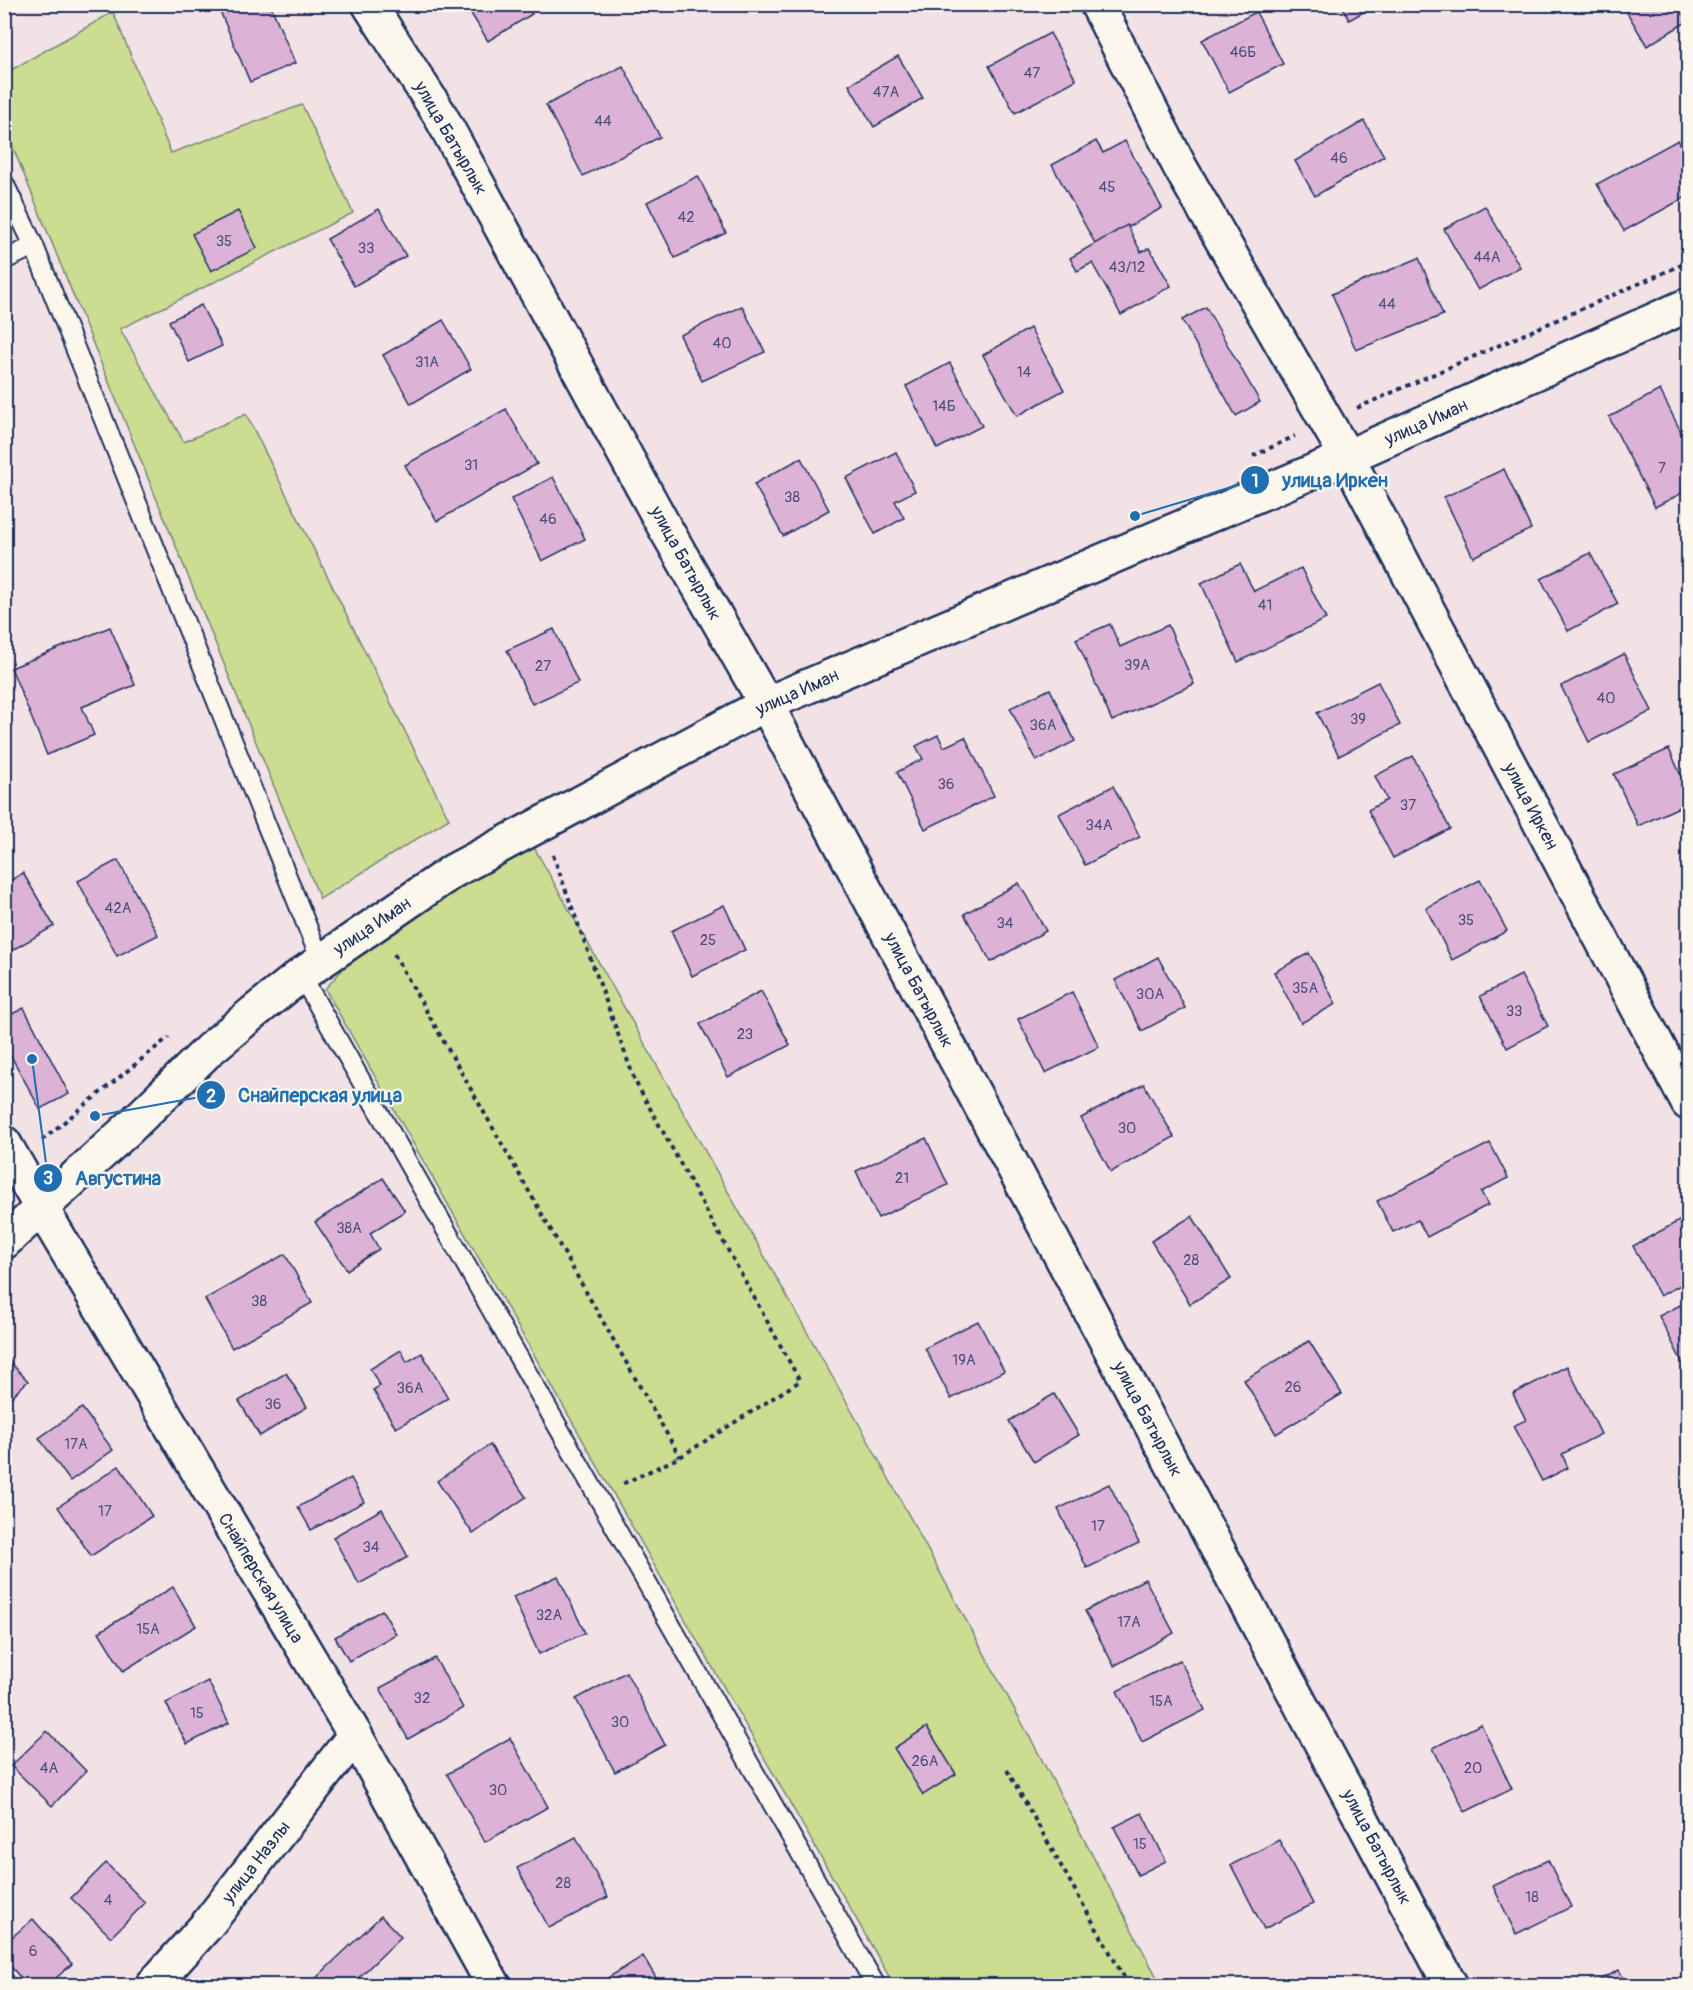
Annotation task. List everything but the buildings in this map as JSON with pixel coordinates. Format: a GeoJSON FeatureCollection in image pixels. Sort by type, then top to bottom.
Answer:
{"type":"FeatureCollection","features":[{"type":"Feature","properties":{"kind":"street","name":"улица Батырлык"},"geometry":{"type":"LineString","coordinates":[[369,4],[440,115],[660,519],[766,704],[1451,1986]]}},
{"type":"Feature","properties":{"kind":"street","name":"улица Иркен"},"geometry":{"type":"LineString","coordinates":[[1096,4],[1180,167],[1347,457],[1689,1103]]}},
{"type":"Feature","properties":{"kind":"street","name":"улица Иман"},"geometry":{"type":"LineString","coordinates":[[4,1242],[42,1209],[210,1049],[311,968],[453,871],[766,704],[1347,457],[1689,305]]}},
{"type":"Feature","properties":{"kind":"street","name":"Снайперская улица"},"geometry":{"type":"LineString","coordinates":[[4,1143],[355,1735],[494,1986]]}},
{"type":"Feature","properties":{"kind":"street","name":"улица Назлы"},"geometry":{"type":"LineString","coordinates":[[152,1986],[207,1925],[355,1735]]}},
{"type":"Feature","properties":{"kind":"lane"},"geometry":{"type":"LineString","coordinates":[[4,183],[34,246],[311,968],[597,1496],[876,1986]]}},
{"type":"Feature","properties":{"kind":"lane"},"geometry":{"type":"LineString","coordinates":[[4,260],[34,246]]}},
{"type":"Feature","properties":{"kind":"path"},"geometry":{"type":"LineString","coordinates":[[541,824],[635,1081],[800,1381],[680,1457],[597,1496]]}},
{"type":"Feature","properties":{"kind":"path"},"geometry":{"type":"LineString","coordinates":[[376,924],[680,1457]]}},
{"type":"Feature","properties":{"kind":"path"},"geometry":{"type":"LineString","coordinates":[[1007,1770],[1129,1986]]}},
{"type":"Feature","properties":{"kind":"green space"},"geometry":{"type":"Polygon","coordinates":[[[113,12],[171,153],[302,105],[353,213],[120,329],[184,442],[246,414],[449,819],[320,899],[5,128],[4,74],[113,12]]]}},
{"type":"Feature","properties":{"kind":"green space"},"geometry":{"type":"Polygon","coordinates":[[[531,842],[864,1433],[1033,1743],[1161,1985],[894,1985],[325,989],[367,942],[531,842]]]}},
{"type":"Feature","properties":{"kind":"place","name":"улица Иркен"},"geometry":{"type":"Point","coordinates":[1135,516]}},
{"type":"Feature","properties":{"kind":"place","name":"Августина"},"geometry":{"type":"Point","coordinates":[32,1059]}},
{"type":"Feature","properties":{"kind":"place","name":"Снайперская улица"},"geometry":{"type":"Point","coordinates":[95,1116]}}]}
